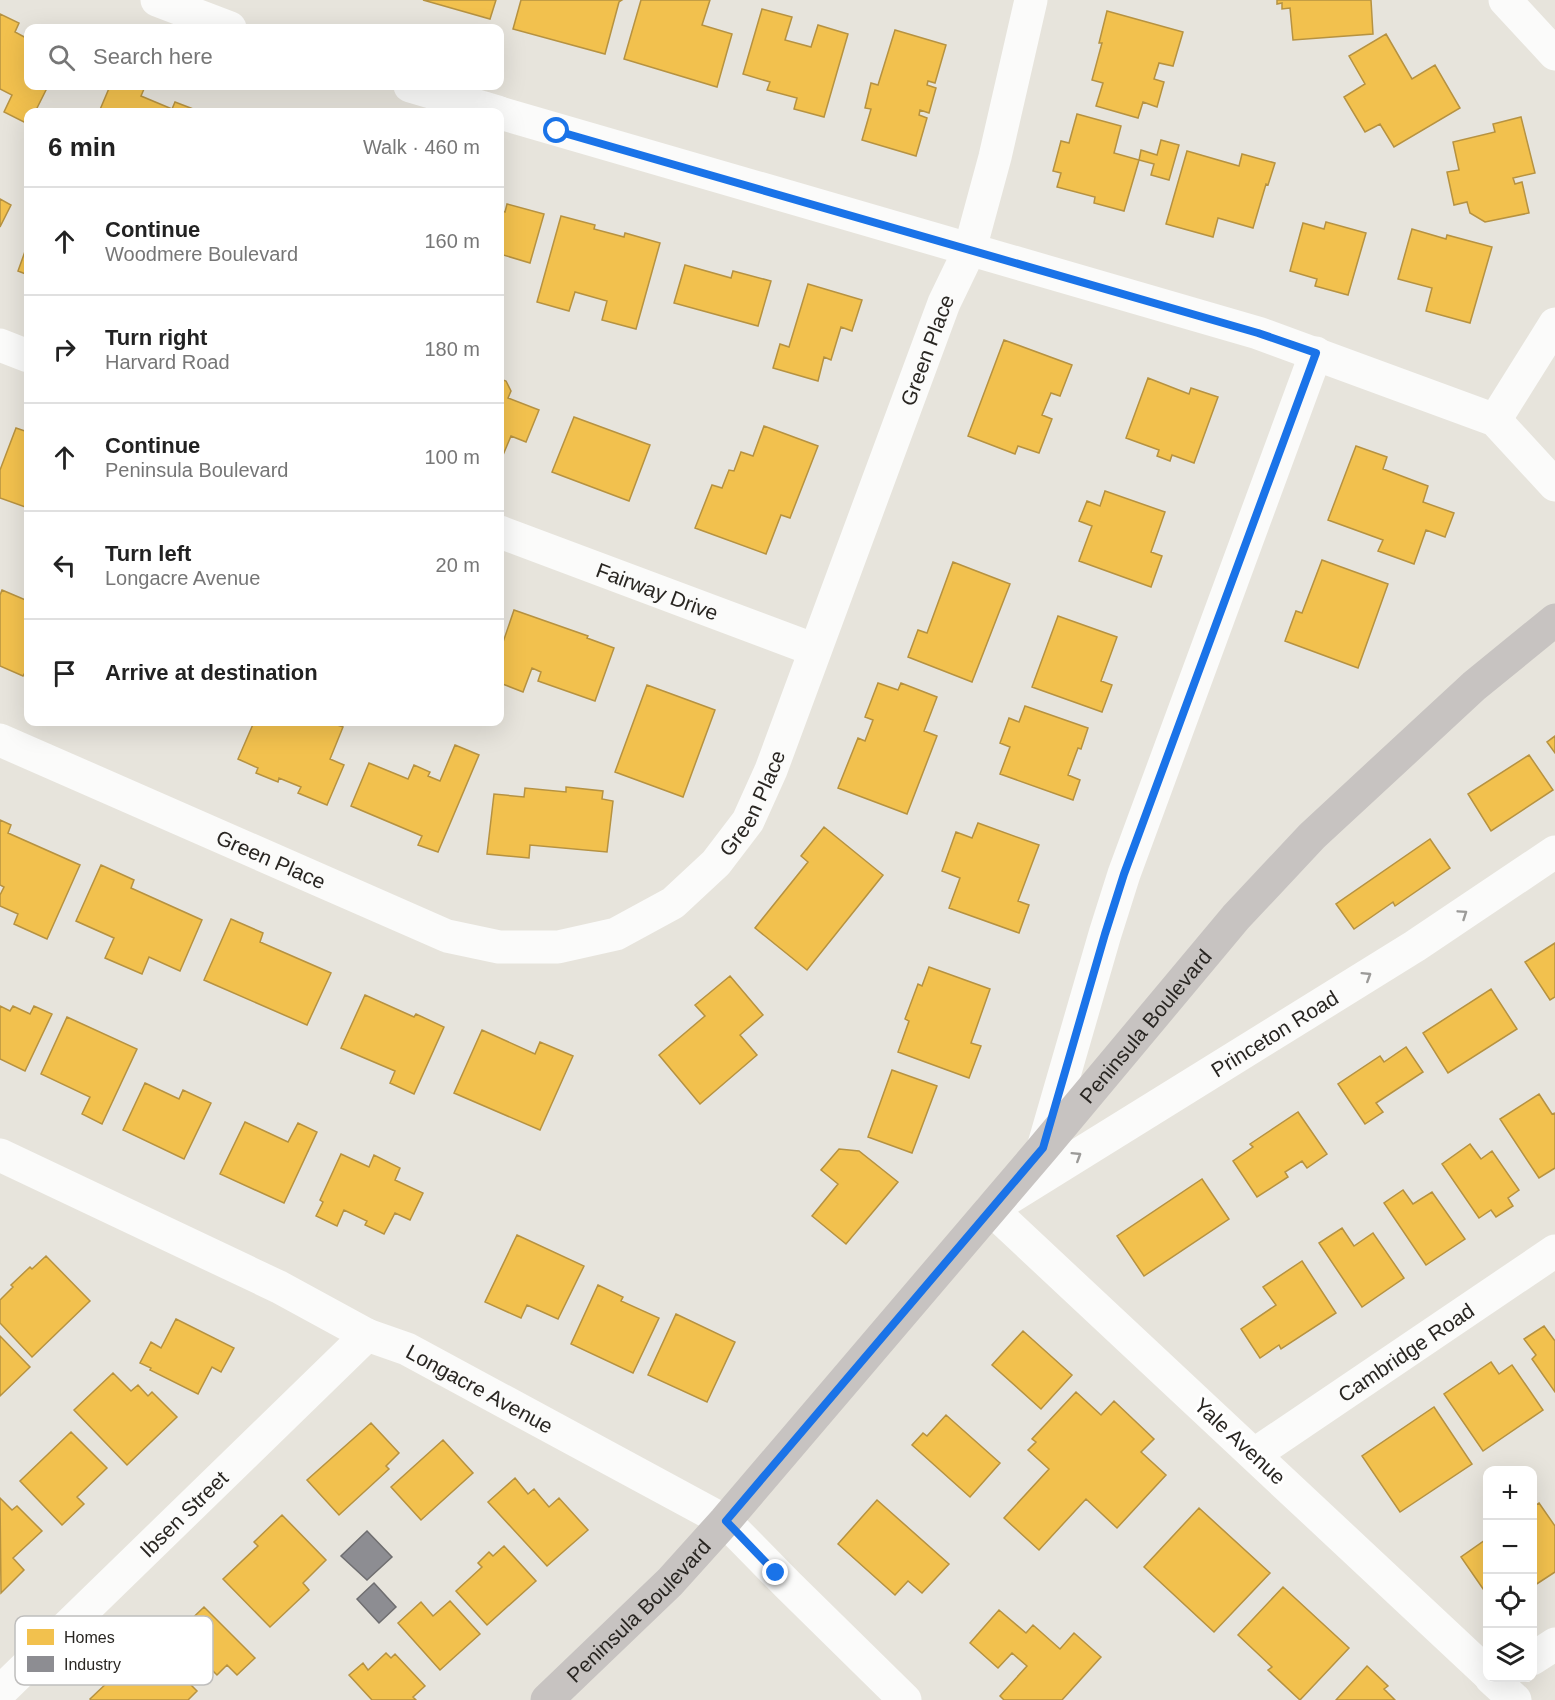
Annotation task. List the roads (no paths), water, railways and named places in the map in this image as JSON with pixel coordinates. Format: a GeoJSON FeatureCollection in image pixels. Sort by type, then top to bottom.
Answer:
{"type":"FeatureCollection","features":[{"type":"Feature","properties":{"kind":"main road","name":"Peninsula Boulevard"},"geometry":{"type":"LineString","coordinates":[[547,1700],[669,1582],[726,1521],[1236,917],[1312,836],[1474,686],[1555,620]]}},
{"type":"Feature","properties":{"kind":"street"},"geometry":{"type":"LineString","coordinates":[[157,0],[220,24]]}},
{"type":"Feature","properties":{"kind":"street","name":"Green Place"},"geometry":{"type":"LineString","coordinates":[[0,740],[447,936],[499,947],[558,947],[616,934],[673,903],[716,863],[748,821],[771,770],[944,303],[970,249],[995,157],[1031,0]]}},
{"type":"Feature","properties":{"kind":"street"},"geometry":{"type":"LineString","coordinates":[[1505,0],[1555,54]]}},
{"type":"Feature","properties":{"kind":"street"},"geometry":{"type":"LineString","coordinates":[[423,90],[483,108]]}},
{"type":"Feature","properties":{"kind":"street"},"geometry":{"type":"LineString","coordinates":[[504,114],[1258,333],[1316,353],[1495,420],[1555,485]]}},
{"type":"Feature","properties":{"kind":"street"},"geometry":{"type":"LineString","coordinates":[[1495,420],[1555,324]]}},
{"type":"Feature","properties":{"kind":"street"},"geometry":{"type":"LineString","coordinates":[[0,345],[24,354]]}},
{"type":"Feature","properties":{"kind":"street"},"geometry":{"type":"LineString","coordinates":[[1043,1148],[1124,874],[1316,353]]}},
{"type":"Feature","properties":{"kind":"street","name":"Fairway Drive"},"geometry":{"type":"LineString","coordinates":[[504,533],[815,650]]}},
{"type":"Feature","properties":{"kind":"street","name":"Princeton Road"},"geometry":{"type":"LineString","coordinates":[[991,1209],[1415,946],[1555,852]]}},
{"type":"Feature","properties":{"kind":"street","name":"Longacre Avenue"},"geometry":{"type":"LineString","coordinates":[[6,1166],[279,1287],[367,1335],[407,1348],[726,1521],[905,1700]]}},
{"type":"Feature","properties":{"kind":"street","name":"Yale Avenue"},"geometry":{"type":"LineString","coordinates":[[991,1209],[1483,1667]]}},
{"type":"Feature","properties":{"kind":"street","name":"Cambridge Road"},"geometry":{"type":"LineString","coordinates":[[1255,1455],[1555,1251]]}},
{"type":"Feature","properties":{"kind":"street","name":"Ibsen Street"},"geometry":{"type":"LineString","coordinates":[[78,1616],[367,1335]]}},
{"type":"Feature","properties":{"kind":"street"},"geometry":{"type":"LineString","coordinates":[[1537,1656],[1555,1644]]}},
{"type":"Feature","properties":{"kind":"street","name":"Ibsen Street"},"geometry":{"type":"LineString","coordinates":[[0,1692],[15,1677]]}}]}
